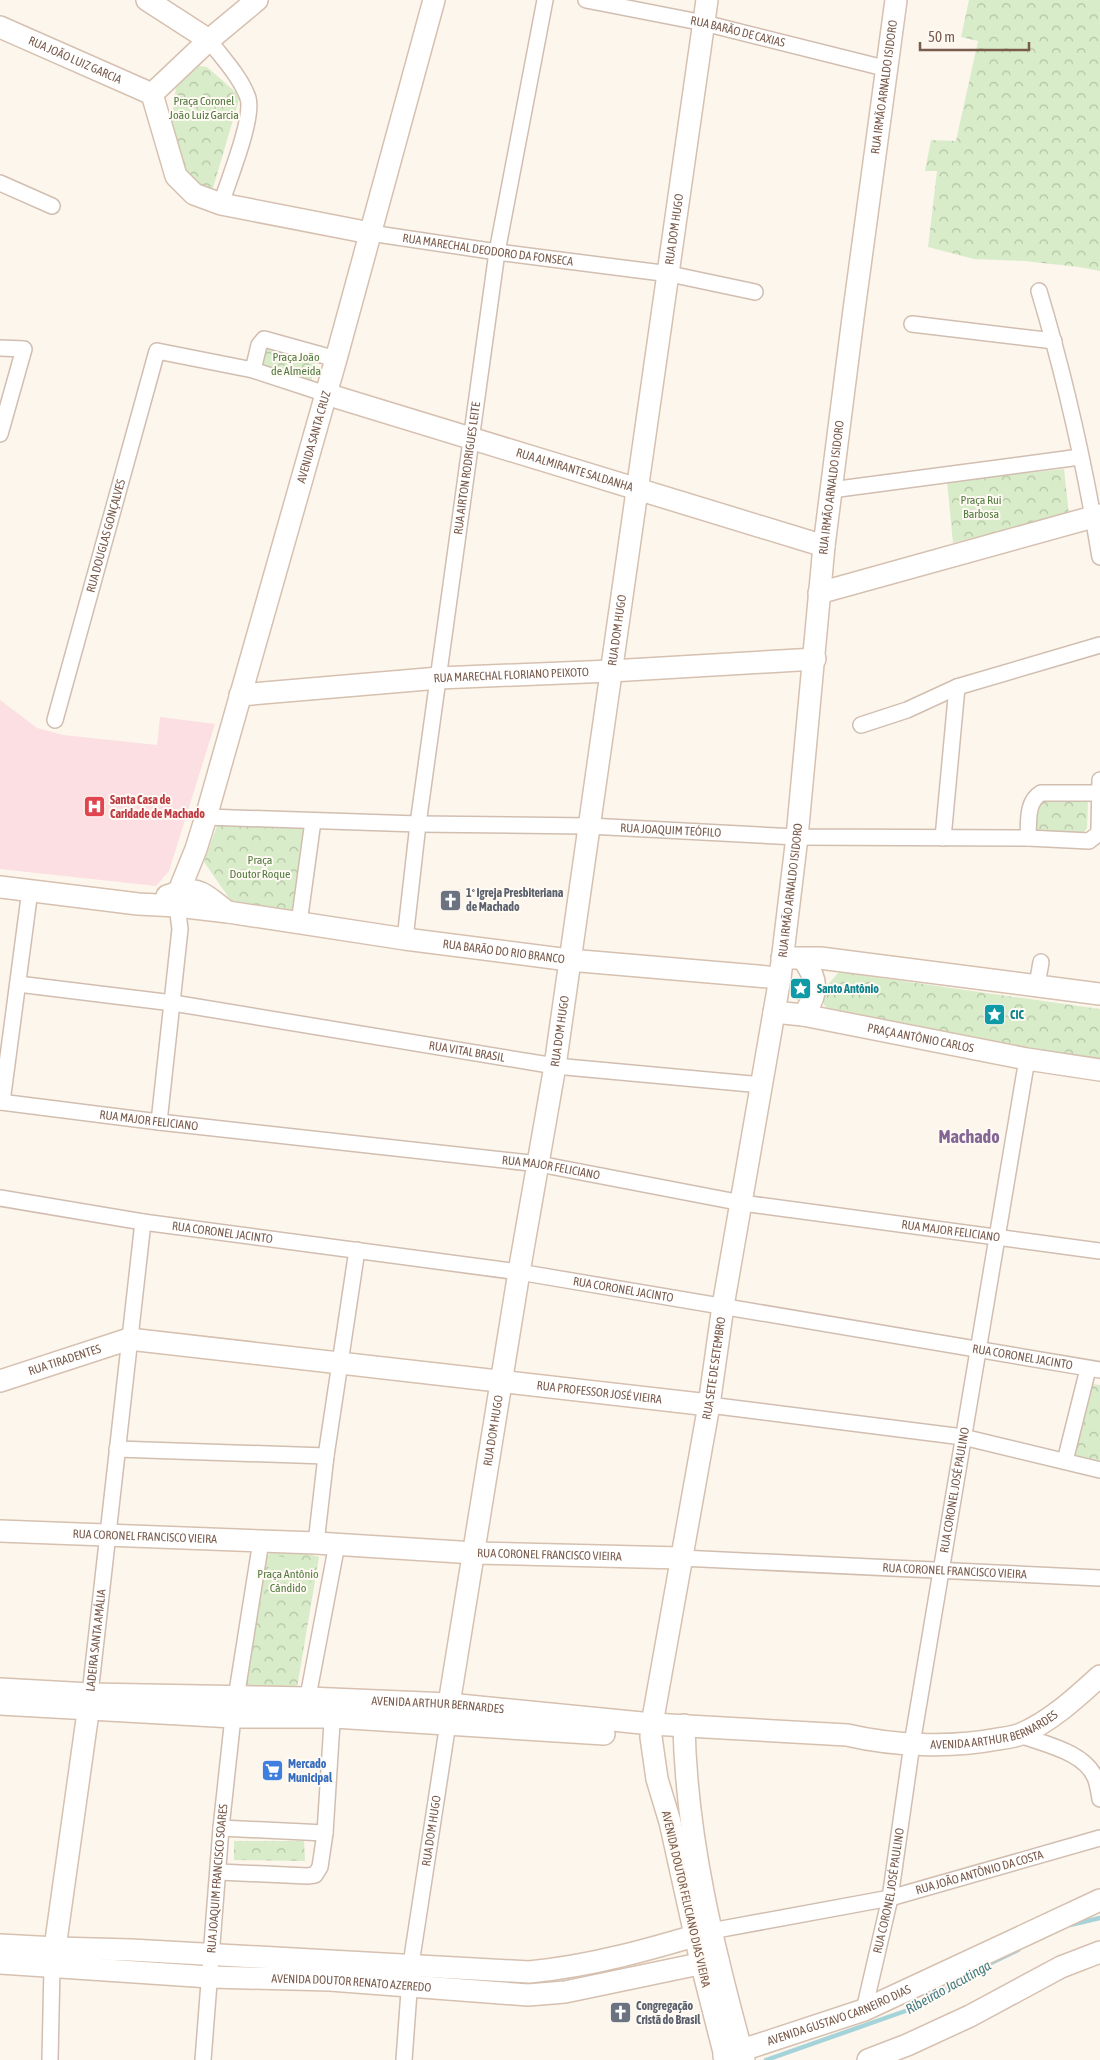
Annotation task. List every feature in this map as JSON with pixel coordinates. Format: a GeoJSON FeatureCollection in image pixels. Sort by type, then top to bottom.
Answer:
{"type":"FeatureCollection","features":[{"type":"Feature","properties":{"kind":"street"},"geometry":{"type":"LineString","coordinates":[[147,0],[209,40],[241,84],[248,100],[248,119],[221,204],[194,194],[176,176],[152,94],[209,40],[257,0]]}},
{"type":"Feature","properties":{"kind":"street","name":"AVENIDA SANTA CRUZ"},"geometry":{"type":"LineString","coordinates":[[206,817],[336,360],[434,0]]}},
{"type":"Feature","properties":{"kind":"street","name":"RUA AIRTON RODRIGUES LEITE"},"geometry":{"type":"LineString","coordinates":[[405,939],[418,824],[497,252],[545,0]]}},
{"type":"Feature","properties":{"kind":"street","name":"RUA BARÃO DE CAXIAS"},"geometry":{"type":"LineString","coordinates":[[586,0],[704,23],[888,68]]}},
{"type":"Feature","properties":{"kind":"street","name":"RUA DOM HUGO"},"geometry":{"type":"LineString","coordinates":[[404,2060],[411,1964],[501,1382],[556,1066],[569,960],[610,671],[670,274],[707,0]]}},
{"type":"Feature","properties":{"kind":"street","name":"RUA IRMÃO ARNALDO ISIDORO"},"geometry":{"type":"LineString","coordinates":[[781,968],[797,837],[824,546],[896,0]]}},
{"type":"Feature","properties":{"kind":"street","name":"RUA JOÃO LUIZ GARCIA"},"geometry":{"type":"LineString","coordinates":[[0,27],[152,94]]}},
{"type":"Feature","properties":{"kind":"street"},"geometry":{"type":"LineString","coordinates":[[0,183],[52,206]]}},
{"type":"Feature","properties":{"kind":"street","name":"RUA MARECHAL DEODORO DA FONSECA"},"geometry":{"type":"LineString","coordinates":[[221,204],[370,233],[497,252],[670,274],[755,292]]}},
{"type":"Feature","properties":{"kind":"street"},"geometry":{"type":"LineString","coordinates":[[1039,290],[1054,341],[1080,457],[1097,516],[1100,557]]}},
{"type":"Feature","properties":{"kind":"street"},"geometry":{"type":"LineString","coordinates":[[912,324],[1054,341]]}},
{"type":"Feature","properties":{"kind":"street"},"geometry":{"type":"LineString","coordinates":[[326,394],[254,370],[259,345],[264,339],[336,360]]}},
{"type":"Feature","properties":{"kind":"street"},"geometry":{"type":"LineString","coordinates":[[0,348],[24,349],[0,434]]}},
{"type":"Feature","properties":{"kind":"street","name":"RUA DOUGLAS GONÇALVES"},"geometry":{"type":"LineString","coordinates":[[55,720],[157,350],[254,370]]}},
{"type":"Feature","properties":{"kind":"street","name":"RUA ALMIRANTE SALDANHA"},"geometry":{"type":"LineString","coordinates":[[326,394],[471,440],[824,546]]}},
{"type":"Feature","properties":{"kind":"street"},"geometry":{"type":"LineString","coordinates":[[832,490],[1080,457]]}},
{"type":"Feature","properties":{"kind":"street"},"geometry":{"type":"LineString","coordinates":[[820,593],[1097,516]]}},
{"type":"Feature","properties":{"kind":"street"},"geometry":{"type":"LineString","coordinates":[[861,725],[907,710],[957,687],[1100,646]]}},
{"type":"Feature","properties":{"kind":"street","name":"RUA MARECHAL FLORIANO PEIXOTO"},"geometry":{"type":"LineString","coordinates":[[240,695],[439,678],[610,671],[815,659]]}},
{"type":"Feature","properties":{"kind":"street"},"geometry":{"type":"LineString","coordinates":[[943,838],[957,687]]}},
{"type":"Feature","properties":{"kind":"street"},"geometry":{"type":"LineString","coordinates":[[1028,838],[1030,803],[1034,797],[1041,793],[1100,793],[1100,780]]}},
{"type":"Feature","properties":{"kind":"street","name":"RUA JOAQUIM TEÓFILO"},"geometry":{"type":"LineString","coordinates":[[313,821],[589,826],[797,837],[1028,838],[1089,841],[1098,834],[1100,793]]}},
{"type":"Feature","properties":{"kind":"street"},"geometry":{"type":"LineString","coordinates":[[159,1122],[180,929],[196,849],[206,817],[313,821],[299,923]]}},
{"type":"Feature","properties":{"kind":"street"},"geometry":{"type":"LineString","coordinates":[[0,887],[138,904],[156,900],[186,898]]}},
{"type":"Feature","properties":{"kind":"street"},"geometry":{"type":"LineString","coordinates":[[1,1102],[30,890]]}},
{"type":"Feature","properties":{"kind":"street","name":"RUA BARÃO DO RIO BRANCO"},"geometry":{"type":"LineString","coordinates":[[186,898],[228,912],[405,939],[569,960],[781,968]]}},
{"type":"Feature","properties":{"kind":"street"},"geometry":{"type":"LineString","coordinates":[[774,1012],[781,968],[803,959],[820,958],[1100,994]]}},
{"type":"Feature","properties":{"kind":"street"},"geometry":{"type":"LineString","coordinates":[[803,959],[812,971],[815,988],[812,1003],[803,1015]]}},
{"type":"Feature","properties":{"kind":"street"},"geometry":{"type":"LineString","coordinates":[[1037,985],[1041,962]]}},
{"type":"Feature","properties":{"kind":"street","name":"RUA VITAL BRASIL"},"geometry":{"type":"LineString","coordinates":[[18,984],[173,1003],[556,1066],[762,1085]]}},
{"type":"Feature","properties":{"kind":"street","name":"PRAÇA ANTÔNIO CARLOS"},"geometry":{"type":"LineString","coordinates":[[774,1012],[803,1015],[1027,1059],[1100,1070]]}},
{"type":"Feature","properties":{"kind":"street","name":"RUA SETE DE SETEMBRO"},"geometry":{"type":"LineString","coordinates":[[652,1731],[774,1012]]}},
{"type":"Feature","properties":{"kind":"street","name":"RUA CORONEL JOSÉ PAULINO"},"geometry":{"type":"LineString","coordinates":[[864,2010],[890,1898],[912,1744],[1027,1059]]}},
{"type":"Feature","properties":{"kind":"street","name":"RUA MAJOR FELICIANO"},"geometry":{"type":"LineString","coordinates":[[1,1102],[159,1122],[539,1164],[742,1203],[1100,1251]]}},
{"type":"Feature","properties":{"kind":"street","name":"RUA CORONEL JACINTO"},"geometry":{"type":"LineString","coordinates":[[0,1198],[143,1222],[519,1272],[980,1348],[1094,1369]]}},
{"type":"Feature","properties":{"kind":"street","name":"LADEIRA SANTA AMÁLIA"},"geometry":{"type":"LineString","coordinates":[[50,2060],[54,1958],[90,1702],[143,1222]]}},
{"type":"Feature","properties":{"kind":"street"},"geometry":{"type":"LineString","coordinates":[[316,1542],[326,1456],[356,1250]]}},
{"type":"Feature","properties":{"kind":"street","name":"RUA PROFESSOR JOSÉ VIEIRA"},"geometry":{"type":"LineString","coordinates":[[129,1339],[709,1404],[963,1437],[1100,1470]]}},
{"type":"Feature","properties":{"kind":"street","name":"RUA TIRADENTES"},"geometry":{"type":"LineString","coordinates":[[0,1381],[129,1339]]}},
{"type":"Feature","properties":{"kind":"street"},"geometry":{"type":"LineString","coordinates":[[1065,1461],[1094,1369]]}},
{"type":"Feature","properties":{"kind":"street"},"geometry":{"type":"LineString","coordinates":[[117,1449],[326,1456]]}},
{"type":"Feature","properties":{"kind":"street","name":"RUA CORONEL FRANCISCO VIEIRA"},"geometry":{"type":"LineString","coordinates":[[0,1531],[316,1542],[475,1553],[681,1558],[1100,1578]]}},
{"type":"Feature","properties":{"kind":"street"},"geometry":{"type":"LineString","coordinates":[[234,1707],[261,1541]]}},
{"type":"Feature","properties":{"kind":"street"},"geometry":{"type":"LineString","coordinates":[[306,1708],[337,1544]]}},
{"type":"Feature","properties":{"kind":"street","name":"AVENIDA ARTHUR BERNARDES"},"geometry":{"type":"LineString","coordinates":[[0,1704],[90,1702],[333,1708],[449,1714],[652,1731],[778,1738],[846,1748],[873,1741],[912,1744],[980,1743],[1020,1735],[1077,1697],[1100,1676]]}},
{"type":"Feature","properties":{"kind":"street","name":"AVENIDA ARTHUR BERNARDES"},"geometry":{"type":"LineString","coordinates":[[0,1689],[90,1702]]}},
{"type":"Feature","properties":{"kind":"street","name":"RUA JOAQUIM FRANCISCO SOARES"},"geometry":{"type":"LineString","coordinates":[[203,2060],[221,1828],[234,1707]]}},
{"type":"Feature","properties":{"kind":"street"},"geometry":{"type":"LineString","coordinates":[[219,1872],[307,1876],[315,1874],[320,1868],[325,1833],[333,1708]]}},
{"type":"Feature","properties":{"kind":"street","name":"AVENIDA DOUTOR FELICIANO DIAS VIEIRA"},"geometry":{"type":"LineString","coordinates":[[652,1731],[657,1779],[684,1842],[730,2057]]}},
{"type":"Feature","properties":{"kind":"street","name":"AVENIDA DOUTOR FELICIANO DIAS VIEIRA"},"geometry":{"type":"LineString","coordinates":[[684,1732],[687,1775],[684,1842]]}},
{"type":"Feature","properties":{"kind":"street"},"geometry":{"type":"LineString","coordinates":[[1020,1735],[1069,1753],[1086,1765],[1096,1778],[1100,1799]]}},
{"type":"Feature","properties":{"kind":"street"},"geometry":{"type":"LineString","coordinates":[[657,1779],[687,1775]]}},
{"type":"Feature","properties":{"kind":"street"},"geometry":{"type":"LineString","coordinates":[[221,1828],[325,1833]]}},
{"type":"Feature","properties":{"kind":"street","name":"RUA JOÃO ANTÔNIO DA COSTA"},"geometry":{"type":"LineString","coordinates":[[703,1934],[890,1898],[1100,1838]]}},
{"type":"Feature","properties":{"kind":"street","name":"AVENIDA GUSTAVO CARNEIRO DIAS"},"geometry":{"type":"LineString","coordinates":[[730,2057],[864,2010],[1100,1900]]}},
{"type":"Feature","properties":{"kind":"street","name":"AVENIDA DOUTOR RENATO AZEREDO"},"geometry":{"type":"LineString","coordinates":[[332,1971],[411,1964],[529,1972],[566,1969],[616,1958],[703,1934]]}},
{"type":"Feature","properties":{"kind":"street","name":"AVENIDA DOUTOR RENATO AZEREDO"},"geometry":{"type":"LineString","coordinates":[[0,1945],[54,1958],[131,1971],[210,1977],[265,1968],[332,1971],[410,1985],[528,1995],[556,1993],[710,1961]]}},
{"type":"Feature","properties":{"kind":"street"},"geometry":{"type":"LineString","coordinates":[[130,1950],[131,1971]]}},
{"type":"Feature","properties":{"kind":"street","name":"AVENIDA DOUTOR RENATO AZEREDO"},"geometry":{"type":"LineString","coordinates":[[0,1963],[130,1950],[212,1954],[265,1968]]}},
{"type":"Feature","properties":{"kind":"street"},"geometry":{"type":"LineString","coordinates":[[868,2060],[907,2046],[970,2016],[1061,1967],[1100,1952]]}},
{"type":"Feature","properties":{"kind":"shaded area","name":"Santa Casa de Caridade de Machado"},"geometry":{"type":"Polygon","coordinates":[[[0,700],[37,728],[63,735],[157,745],[160,717],[215,724],[169,871],[156,886],[0,869],[0,700]]]}},
{"type":"Feature","properties":{"kind":"green space"},"geometry":{"type":"Polygon","coordinates":[[[969,0],[1100,0],[1100,271],[1024,261],[974,259],[928,247],[937,171],[925,171],[931,140],[956,141],[978,41],[961,37],[969,0]]]}},
{"type":"Feature","properties":{"kind":"green space","name":"Praça Coronel João Luiz Garcia"},"geometry":{"type":"Polygon","coordinates":[[[193,65],[207,67],[240,96],[213,188],[195,189],[185,176],[171,123],[177,80],[193,65]]]}},
{"type":"Feature","properties":{"kind":"green space","name":"Praça João de Almeida"},"geometry":{"type":"Polygon","coordinates":[[[264,340],[316,357],[311,383],[257,364],[264,340]]]}},
{"type":"Feature","properties":{"kind":"green space","name":"Praça Rui Barbosa"},"geometry":{"type":"Polygon","coordinates":[[[1064,469],[1069,515],[953,543],[947,481],[1064,469]]]}},
{"type":"Feature","properties":{"kind":"green space"},"geometry":{"type":"Polygon","coordinates":[[[1042,798],[1088,799],[1087,828],[1081,836],[1033,834],[1035,807],[1042,798]]]}},
{"type":"Feature","properties":{"kind":"green space","name":"Praça Doutor Roque"},"geometry":{"type":"Polygon","coordinates":[[[218,823],[307,826],[297,907],[291,914],[234,905],[204,862],[218,823]]]}},
{"type":"Feature","properties":{"kind":"green space"},"geometry":{"type":"Polygon","coordinates":[[[839,972],[1100,1009],[1100,1060],[837,1016],[824,1005],[824,989],[839,972]]]}},
{"type":"Feature","properties":{"kind":"green space"},"geometry":{"type":"Polygon","coordinates":[[[803,979],[808,982],[801,1001],[796,1000],[790,994],[789,989],[795,980],[803,979]]]}},
{"type":"Feature","properties":{"kind":"green space"},"geometry":{"type":"Polygon","coordinates":[[[1090,1384],[1100,1385],[1100,1463],[1073,1456],[1090,1384]]]}},
{"type":"Feature","properties":{"kind":"green space","name":"Praça Antônio Cândido"},"geometry":{"type":"Polygon","coordinates":[[[282,1547],[319,1557],[297,1688],[244,1689],[265,1560],[271,1551],[282,1547]]]}},
{"type":"Feature","properties":{"kind":"green space"},"geometry":{"type":"Polygon","coordinates":[[[271,1555],[313,1562],[309,1586],[266,1579],[271,1555]]]}},
{"type":"Feature","properties":{"kind":"green space"},"geometry":{"type":"Polygon","coordinates":[[[234,1841],[304,1841],[305,1861],[234,1860],[234,1841]]]}},
{"type":"Feature","properties":{"kind":"waterway","name":"Ribeirão Jacutinga"},"geometry":{"type":"LineString","coordinates":[[1070,1925],[1100,1918]]}},
{"type":"Feature","properties":{"kind":"waterway","name":"Ribeirão Jacutinga"},"geometry":{"type":"LineString","coordinates":[[766,2060],[911,2009],[991,1963],[1018,1950]]}},
{"type":"Feature","properties":{"kind":"place","name":"Santa Casa de Caridade de Machado"},"geometry":{"type":"Point","coordinates":[94,807]}},
{"type":"Feature","properties":{"kind":"place","name":"1º Igreja Presbiteriana de Machado"},"geometry":{"type":"Point","coordinates":[450,900]}},
{"type":"Feature","properties":{"kind":"place","name":"Santo Antônio"},"geometry":{"type":"Point","coordinates":[801,989]}},
{"type":"Feature","properties":{"kind":"place","name":"CIC"},"geometry":{"type":"Point","coordinates":[994,1015]}},
{"type":"Feature","properties":{"kind":"place","name":"Mercado Municipal"},"geometry":{"type":"Point","coordinates":[272,1771]}},
{"type":"Feature","properties":{"kind":"place","name":"Congregação Cristã do Brasil"},"geometry":{"type":"Point","coordinates":[620,2013]}},
{"type":"Feature","properties":{"kind":"district","name":"Machado"},"geometry":{"type":"Point","coordinates":[969,1136]}}]}
